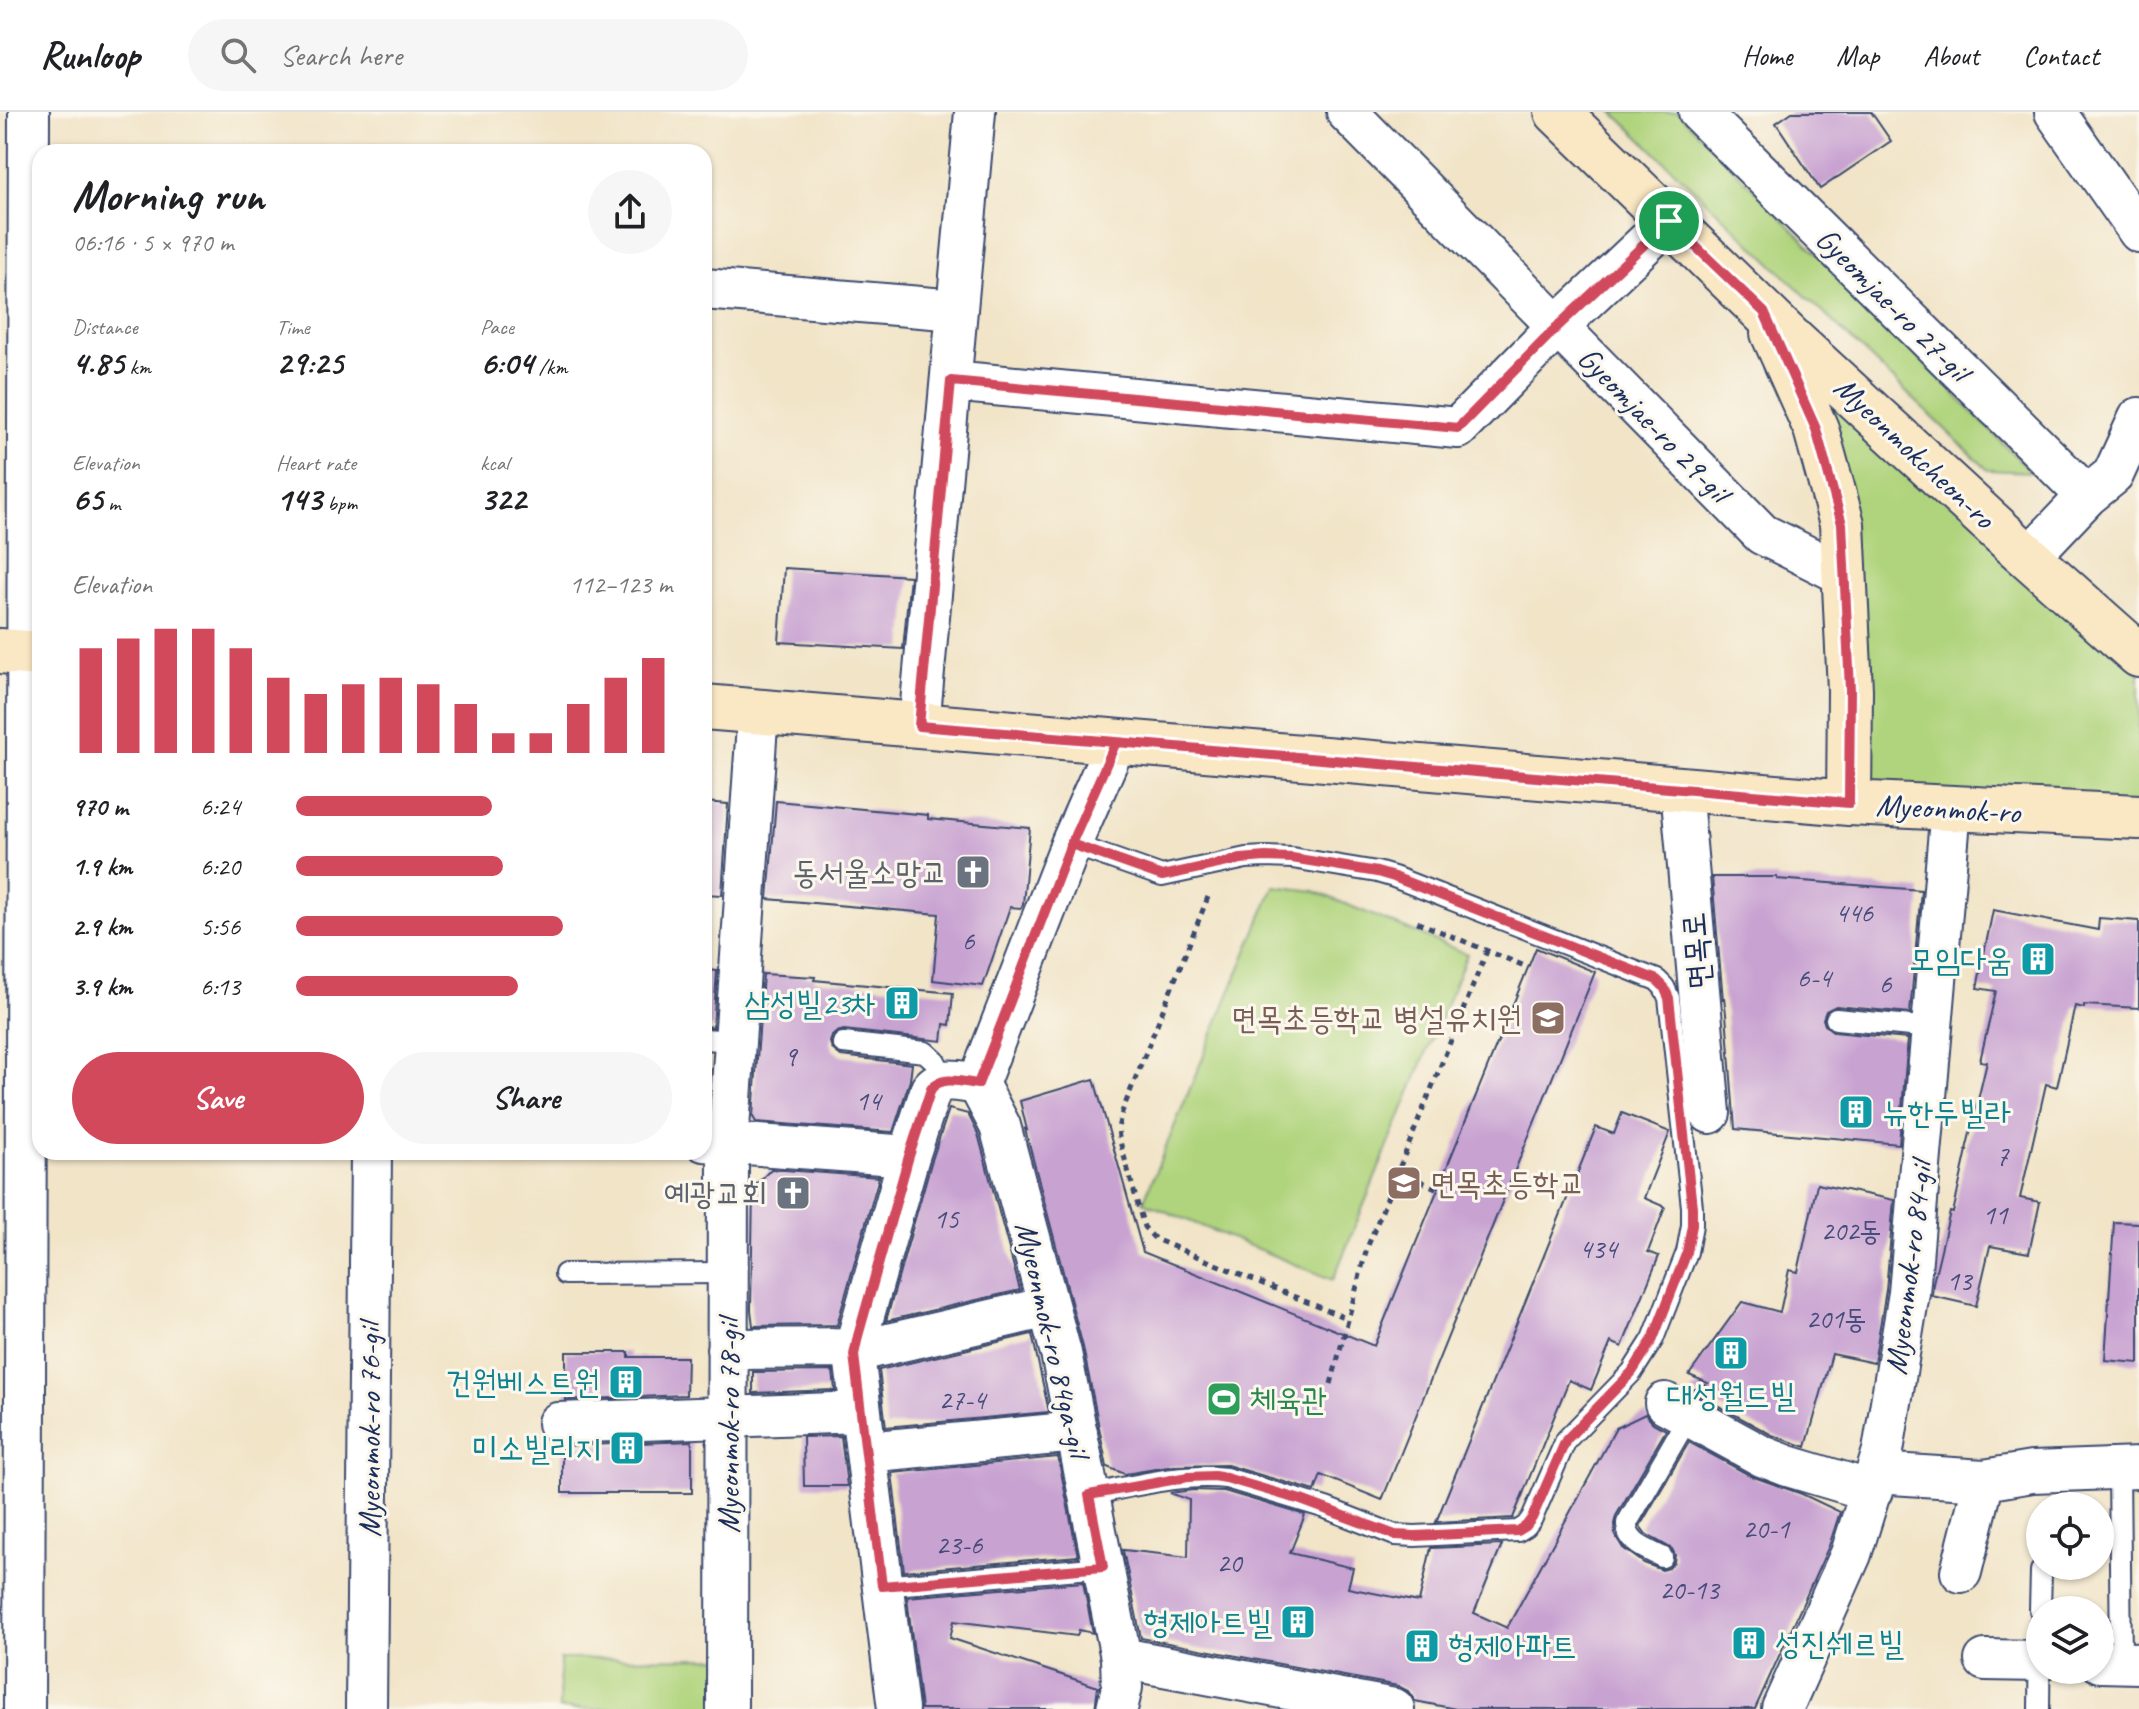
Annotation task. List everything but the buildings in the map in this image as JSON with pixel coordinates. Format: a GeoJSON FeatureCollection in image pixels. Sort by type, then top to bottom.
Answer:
{"type":"FeatureCollection","features":[{"type":"Feature","properties":{"kind":"main road","name":"Myeonmokcheon-ro"},"geometry":{"type":"LineString","coordinates":[[1557,112],[1764,312],[2139,655]]}},
{"type":"Feature","properties":{"kind":"main road"},"geometry":{"type":"LineString","coordinates":[[1764,312],[1816,429],[1842,524],[1850,690],[1849,803]]}},
{"type":"Feature","properties":{"kind":"main road","name":"Myeonmok-ro"},"geometry":{"type":"LineString","coordinates":[[712,708],[1849,803],[2139,817]]}},
{"type":"Feature","properties":{"kind":"street"},"geometry":{"type":"LineString","coordinates":[[29,112],[32,185]]}},
{"type":"Feature","properties":{"kind":"street"},"geometry":{"type":"LineString","coordinates":[[919,726],[975,112]]}},
{"type":"Feature","properties":{"kind":"street","name":"Gyeomjae-ro 29-gil"},"geometry":{"type":"LineString","coordinates":[[1347,112],[1762,534],[1844,575]]}},
{"type":"Feature","properties":{"kind":"street","name":"Gyeomjae-ro 27-gil"},"geometry":{"type":"LineString","coordinates":[[1699,112],[2087,496]]}},
{"type":"Feature","properties":{"kind":"street"},"geometry":{"type":"LineString","coordinates":[[2055,112],[2139,232]]}},
{"type":"Feature","properties":{"kind":"street"},"geometry":{"type":"LineString","coordinates":[[951,381],[1458,428],[1558,326],[1669,221]]}},
{"type":"Feature","properties":{"kind":"street"},"geometry":{"type":"LineString","coordinates":[[712,290],[957,310]]}},
{"type":"Feature","properties":{"kind":"street"},"geometry":{"type":"LineString","coordinates":[[32,303],[22,653],[32,1046]]}},
{"type":"Feature","properties":{"kind":"street"},"geometry":{"type":"LineString","coordinates":[[2029,557],[2087,496],[2113,475],[2139,418]]}},
{"type":"Feature","properties":{"kind":"street","name":"Myeonmok-ro 78-gil"},"geometry":{"type":"LineString","coordinates":[[727,1709],[728,1273],[716,1142],[719,1040],[758,711]]}},
{"type":"Feature","properties":{"kind":"street"},"geometry":{"type":"LineString","coordinates":[[898,1709],[855,1349],[931,1089],[937,1082],[962,1082],[1116,742]]}},
{"type":"Feature","properties":{"kind":"street","name":"면목로"},"geometry":{"type":"LineString","coordinates":[[1681,788],[1710,1113]]}},
{"type":"Feature","properties":{"kind":"street","name":"Myeonmok-ro 84-gil"},"geometry":{"type":"LineString","coordinates":[[1782,1709],[1839,1585],[1874,1482],[1897,1373],[1909,1293],[1951,808]]}},
{"type":"Feature","properties":{"kind":"street","name":"Myeonmok-ro 84ga-gil"},"geometry":{"type":"LineString","coordinates":[[962,1082],[1000,1126],[1061,1353],[1121,1658],[1122,1687],[1117,1709]]}},
{"type":"Feature","properties":{"kind":"street"},"geometry":{"type":"LineString","coordinates":[[716,1142],[909,1156]]}},
{"type":"Feature","properties":{"kind":"street"},"geometry":{"type":"LineString","coordinates":[[24,1709],[32,1154]]}},
{"type":"Feature","properties":{"kind":"street","name":"Myeonmok-ro 76-gil"},"geometry":{"type":"LineString","coordinates":[[366,1709],[371,1160]]}},
{"type":"Feature","properties":{"kind":"street"},"geometry":{"type":"LineString","coordinates":[[727,1349],[879,1347],[1048,1307]]}},
{"type":"Feature","properties":{"kind":"street"},"geometry":{"type":"LineString","coordinates":[[1677,1409],[1762,1456],[1788,1466],[1874,1482],[1984,1480],[2032,1472],[2129,1468]]}},
{"type":"Feature","properties":{"kind":"street"},"geometry":{"type":"LineString","coordinates":[[558,1423],[861,1412]]}},
{"type":"Feature","properties":{"kind":"street"},"geometry":{"type":"LineString","coordinates":[[866,1452],[1077,1432]]}},
{"type":"Feature","properties":{"kind":"street"},"geometry":{"type":"LineString","coordinates":[[1961,1572],[1984,1480]]}},
{"type":"Feature","properties":{"kind":"street"},"geometry":{"type":"LineString","coordinates":[[1121,1658],[1316,1702],[1383,1708]]}},
{"type":"Feature","properties":{"kind":"street"},"geometry":{"type":"LineString","coordinates":[[1985,1660],[2026,1661]]}},
{"type":"Feature","properties":{"kind":"lane"},"geometry":{"type":"LineString","coordinates":[[1071,844],[1162,876],[1265,857],[1292,858],[1377,872],[1657,980],[1669,998],[1692,1207],[1690,1239],[1653,1339],[1632,1372],[1566,1440],[1532,1518],[1518,1531],[1395,1535],[1301,1500],[1214,1476],[1188,1477],[1089,1495]]}},
{"type":"Feature","properties":{"kind":"lane"},"geometry":{"type":"LineString","coordinates":[[1836,1019],[1932,1028]]}},
{"type":"Feature","properties":{"kind":"lane"},"geometry":{"type":"LineString","coordinates":[[843,1043],[925,1052],[962,1082]]}},
{"type":"Feature","properties":{"kind":"lane"},"geometry":{"type":"LineString","coordinates":[[565,1274],[728,1273]]}},
{"type":"Feature","properties":{"kind":"lane"},"geometry":{"type":"LineString","coordinates":[[1662,1557],[1631,1540],[1626,1529],[1677,1409]]}},
{"type":"Feature","properties":{"kind":"lane"},"geometry":{"type":"LineString","coordinates":[[2120,1662],[2129,1468]]}},
{"type":"Feature","properties":{"kind":"lane"},"geometry":{"type":"LineString","coordinates":[[882,1586],[1103,1567]]}},
{"type":"Feature","properties":{"kind":"lane"},"geometry":{"type":"LineString","coordinates":[[2039,1709],[2040,1684]]}},
{"type":"Feature","properties":{"kind":"path"},"geometry":{"type":"LineString","coordinates":[[1241,859],[1207,899],[1120,1119],[1119,1138],[1144,1227],[1155,1239],[1348,1319]]}},
{"type":"Feature","properties":{"kind":"path"},"geometry":{"type":"LineString","coordinates":[[1416,922],[1527,967]]}},
{"type":"Feature","properties":{"kind":"path"},"geometry":{"type":"LineString","coordinates":[[1331,1384],[1367,1248],[1487,951]]}},
{"type":"Feature","properties":{"kind":"path"},"geometry":{"type":"LineString","coordinates":[[1398,1171],[1438,1189]]}},
{"type":"Feature","properties":{"kind":"green space"},"geometry":{"type":"Polygon","coordinates":[[[1613,112],[1678,112],[2031,472],[1988,470],[1613,112]]]}},
{"type":"Feature","properties":{"kind":"green space"},"geometry":{"type":"Polygon","coordinates":[[[1764,312],[2139,655],[2139,817],[1849,803],[1844,575],[1764,312]]]}},
{"type":"Feature","properties":{"kind":"green space"},"geometry":{"type":"Polygon","coordinates":[[[1274,886],[1314,891],[1467,954],[1333,1280],[1143,1202],[1274,886]]]}},
{"type":"Feature","properties":{"kind":"green space"},"geometry":{"type":"Polygon","coordinates":[[[727,1658],[727,1709],[559,1709],[560,1659],[727,1658]]]}},
{"type":"Feature","properties":{"kind":"place","name":"동서울소망교"},"geometry":{"type":"Point","coordinates":[973,872]}},
{"type":"Feature","properties":{"kind":"place","name":"모임다움"},"geometry":{"type":"Point","coordinates":[2038,959]}},
{"type":"Feature","properties":{"kind":"place","name":"삼성빌23차"},"geometry":{"type":"Point","coordinates":[902,1003]}},
{"type":"Feature","properties":{"kind":"place","name":"면목초등학교 병설유치원"},"geometry":{"type":"Point","coordinates":[1548,1018]}},
{"type":"Feature","properties":{"kind":"place","name":"뉴한두빌라"},"geometry":{"type":"Point","coordinates":[1856,1112]}},
{"type":"Feature","properties":{"kind":"place","name":"면목초등학교"},"geometry":{"type":"Point","coordinates":[1404,1183]}},
{"type":"Feature","properties":{"kind":"place","name":"예광교회"},"geometry":{"type":"Point","coordinates":[793,1193]}},
{"type":"Feature","properties":{"kind":"place","name":"대성월드빌"},"geometry":{"type":"Point","coordinates":[1731,1353]}},
{"type":"Feature","properties":{"kind":"place","name":"건원베스트원"},"geometry":{"type":"Point","coordinates":[626,1382]}},
{"type":"Feature","properties":{"kind":"place","name":"체육관"},"geometry":{"type":"Point","coordinates":[1224,1399]}},
{"type":"Feature","properties":{"kind":"place","name":"미소빌리지"},"geometry":{"type":"Point","coordinates":[627,1448]}},
{"type":"Feature","properties":{"kind":"place","name":"형제아트빌"},"geometry":{"type":"Point","coordinates":[1298,1622]}},
{"type":"Feature","properties":{"kind":"place","name":"성진쉐르빌"},"geometry":{"type":"Point","coordinates":[1749,1643]}},
{"type":"Feature","properties":{"kind":"place","name":"형제아파트"},"geometry":{"type":"Point","coordinates":[1422,1646]}},
{"type":"Feature","properties":{"kind":"route"},"geometry":{"type":"LineString","coordinates":[[1669,221],[1558,326],[1458,428],[951,381],[919,726],[1116,742],[1071,844],[978,1084],[945,1080],[937,1082],[931,1089],[858,1336],[854,1355],[882,1586],[1103,1567],[1089,1495],[1188,1477],[1226,1478],[1326,1508],[1395,1535],[1518,1531],[1532,1518],[1566,1440],[1632,1372],[1653,1339],[1681,1267],[1692,1225],[1669,998],[1657,980],[1377,872],[1292,858],[1265,857],[1162,876],[1071,844],[1116,742],[1849,803],[1850,690],[1842,524],[1816,429],[1764,312],[1669,221]]}}]}
